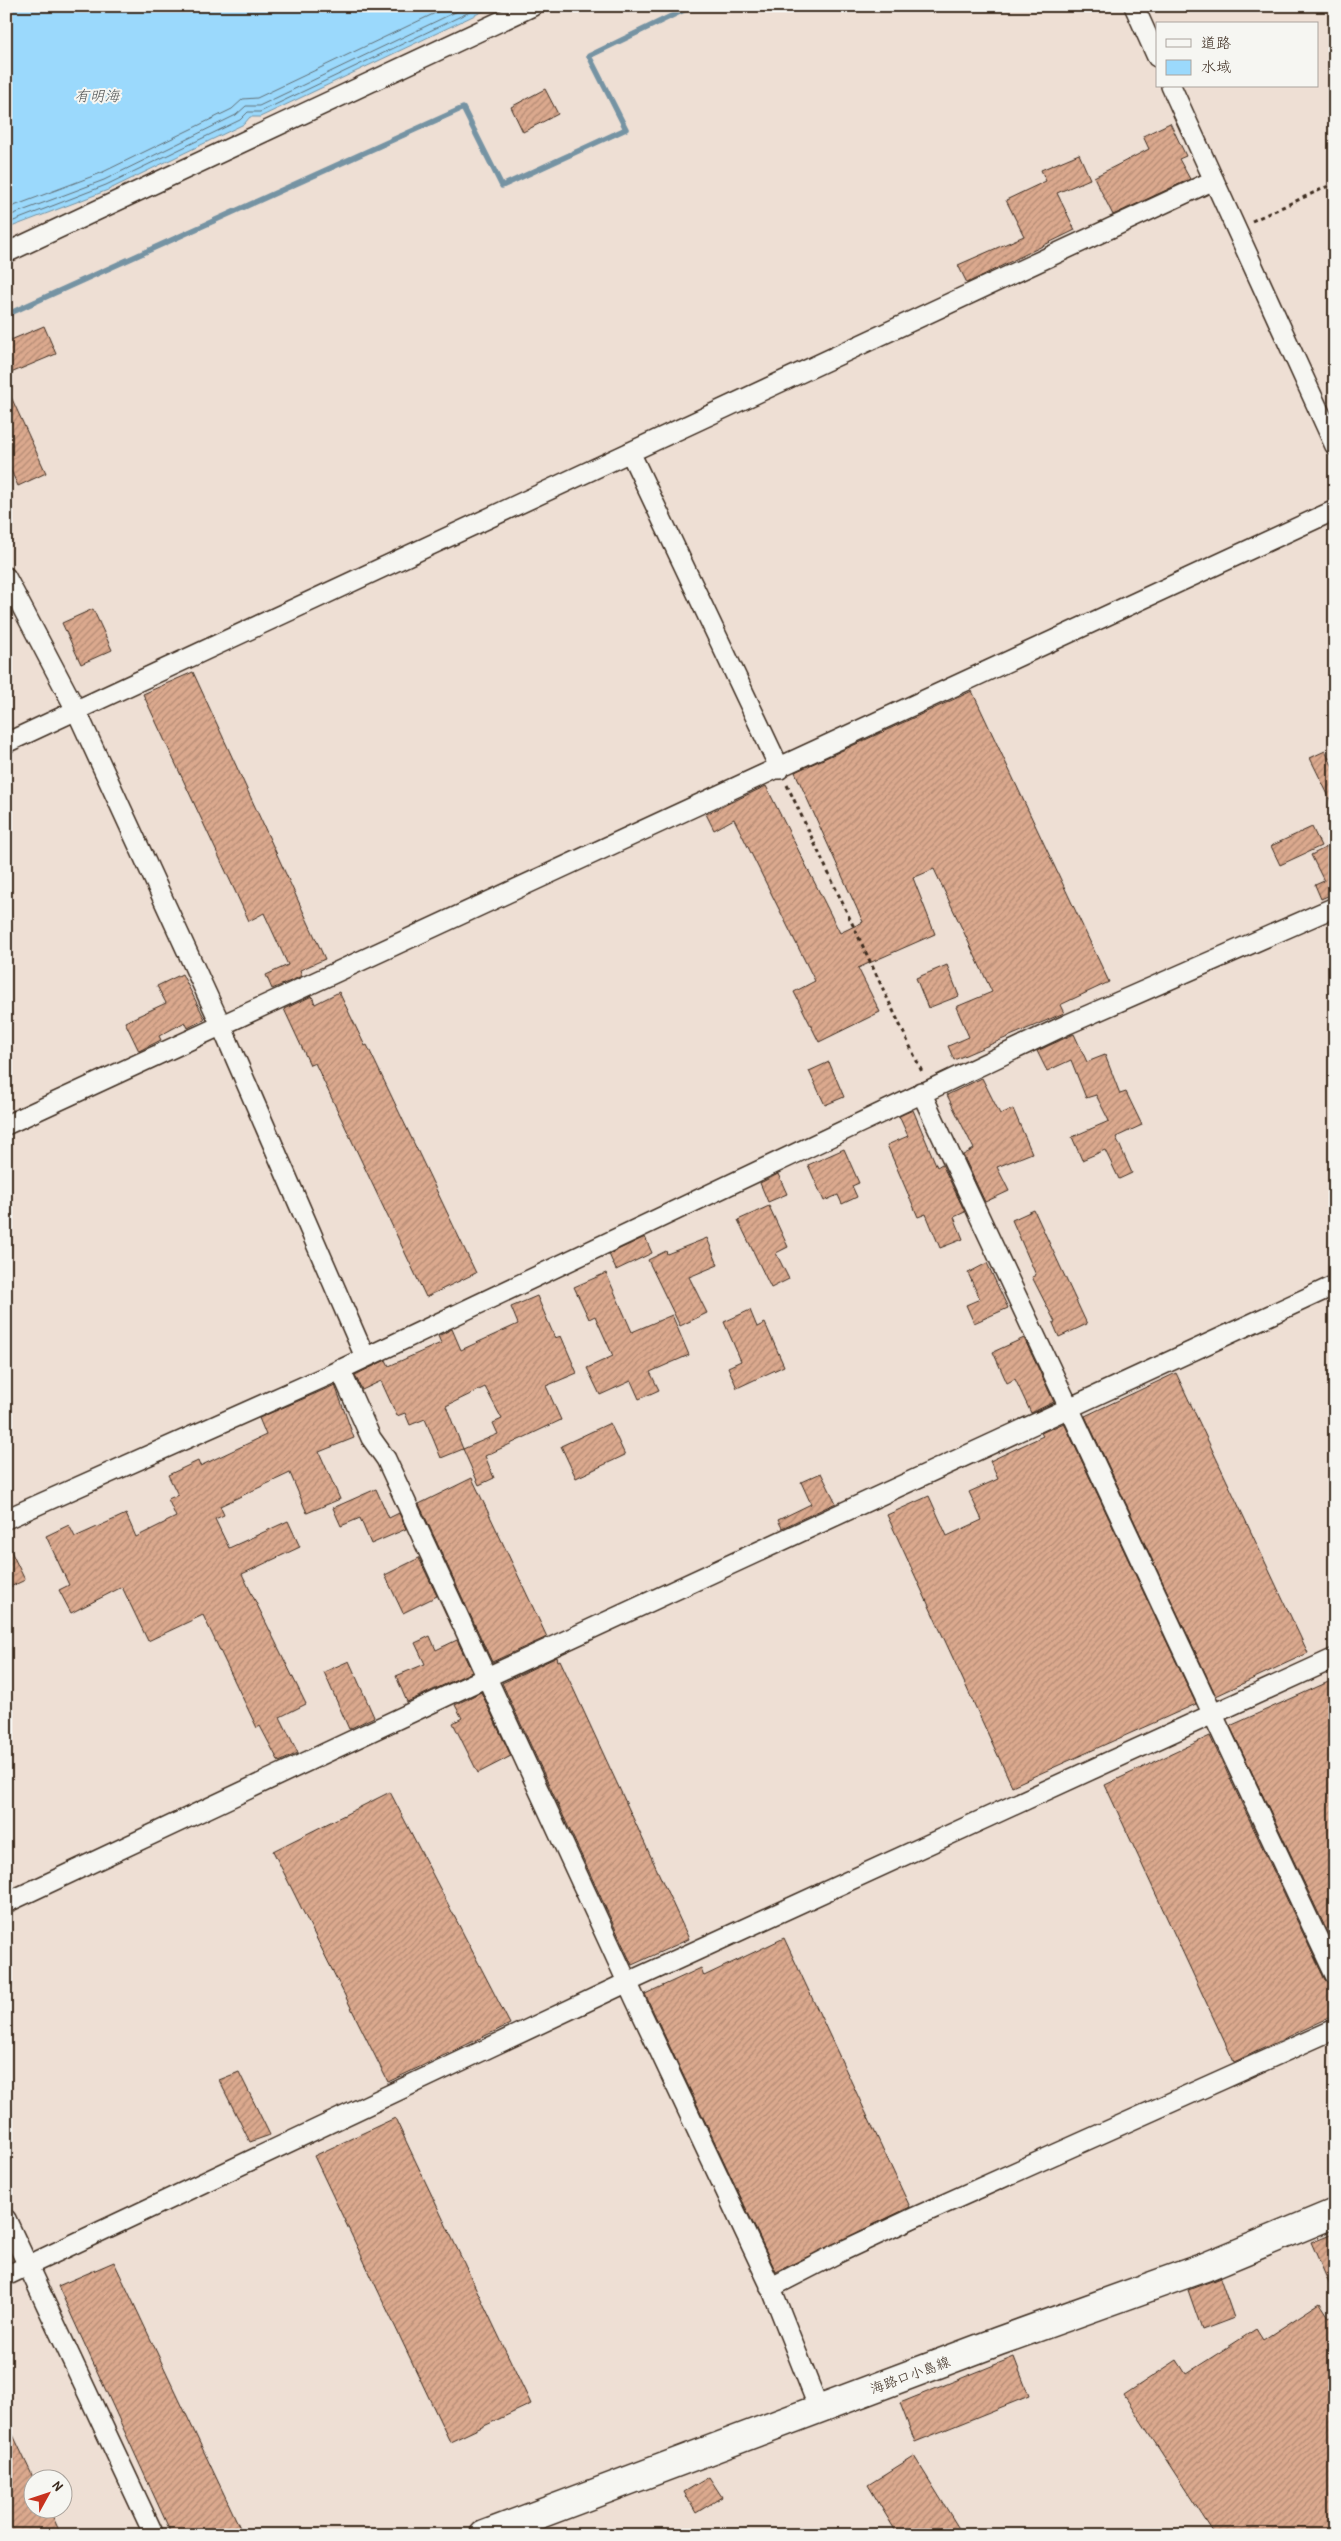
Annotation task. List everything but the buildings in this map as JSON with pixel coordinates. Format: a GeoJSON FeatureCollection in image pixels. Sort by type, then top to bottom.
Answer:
{"type":"FeatureCollection","features":[{"type":"Feature","properties":{"kind":"main road","name":"海路口小島線"},"geometry":{"type":"LineString","coordinates":[[484,2535],[819,2408],[1205,2266],[1335,2213]]}},
{"type":"Feature","properties":{"kind":"street"},"geometry":{"type":"LineString","coordinates":[[6,253],[533,6]]}},
{"type":"Feature","properties":{"kind":"street"},"geometry":{"type":"LineString","coordinates":[[1134,6],[1156,55]]}},
{"type":"Feature","properties":{"kind":"street"},"geometry":{"type":"LineString","coordinates":[[1172,88],[1335,446]]}},
{"type":"Feature","properties":{"kind":"street"},"geometry":{"type":"LineString","coordinates":[[6,743],[1214,180]]}},
{"type":"Feature","properties":{"kind":"street"},"geometry":{"type":"LineString","coordinates":[[630,452],[780,769]]}},
{"type":"Feature","properties":{"kind":"street"},"geometry":{"type":"LineString","coordinates":[[6,1125],[780,769],[1335,510]]}},
{"type":"Feature","properties":{"kind":"street"},"geometry":{"type":"LineString","coordinates":[[6,577],[76,710],[221,1025],[365,1357]]}},
{"type":"Feature","properties":{"kind":"street"},"geometry":{"type":"LineString","coordinates":[[6,1519],[340,1369],[925,1090],[1077,1020],[1335,907]]}},
{"type":"Feature","properties":{"kind":"street"},"geometry":{"type":"LineString","coordinates":[[925,1090],[1067,1408],[1335,1975]]}},
{"type":"Feature","properties":{"kind":"street"},"geometry":{"type":"LineString","coordinates":[[6,1904],[487,1677],[1335,1285]]}},
{"type":"Feature","properties":{"kind":"street"},"geometry":{"type":"LineString","coordinates":[[340,1369],[371,1438],[386,1459],[770,2288],[819,2408]]}},
{"type":"Feature","properties":{"kind":"street"},"geometry":{"type":"LineString","coordinates":[[6,2276],[628,1982],[1335,1658]]}},
{"type":"Feature","properties":{"kind":"street"},"geometry":{"type":"LineString","coordinates":[[770,2288],[836,2254],[915,2217],[1335,2029]]}},
{"type":"Feature","properties":{"kind":"street"},"geometry":{"type":"LineString","coordinates":[[6,2219],[154,2535]]}},
{"type":"Feature","properties":{"kind":"path"},"geometry":{"type":"LineString","coordinates":[[1236,229],[1335,183]]}},
{"type":"Feature","properties":{"kind":"path"},"geometry":{"type":"LineString","coordinates":[[780,769],[925,1090]]}},
{"type":"Feature","properties":{"kind":"water","name":"有明海"},"geometry":{"type":"Polygon","coordinates":[[[6,6],[494,6],[260,117],[250,117],[244,124],[108,190],[6,229],[6,6]]]}},
{"type":"Feature","properties":{"kind":"waterway"},"geometry":{"type":"LineString","coordinates":[[6,315],[463,108],[502,186],[626,129],[589,56],[692,6]]}}]}
